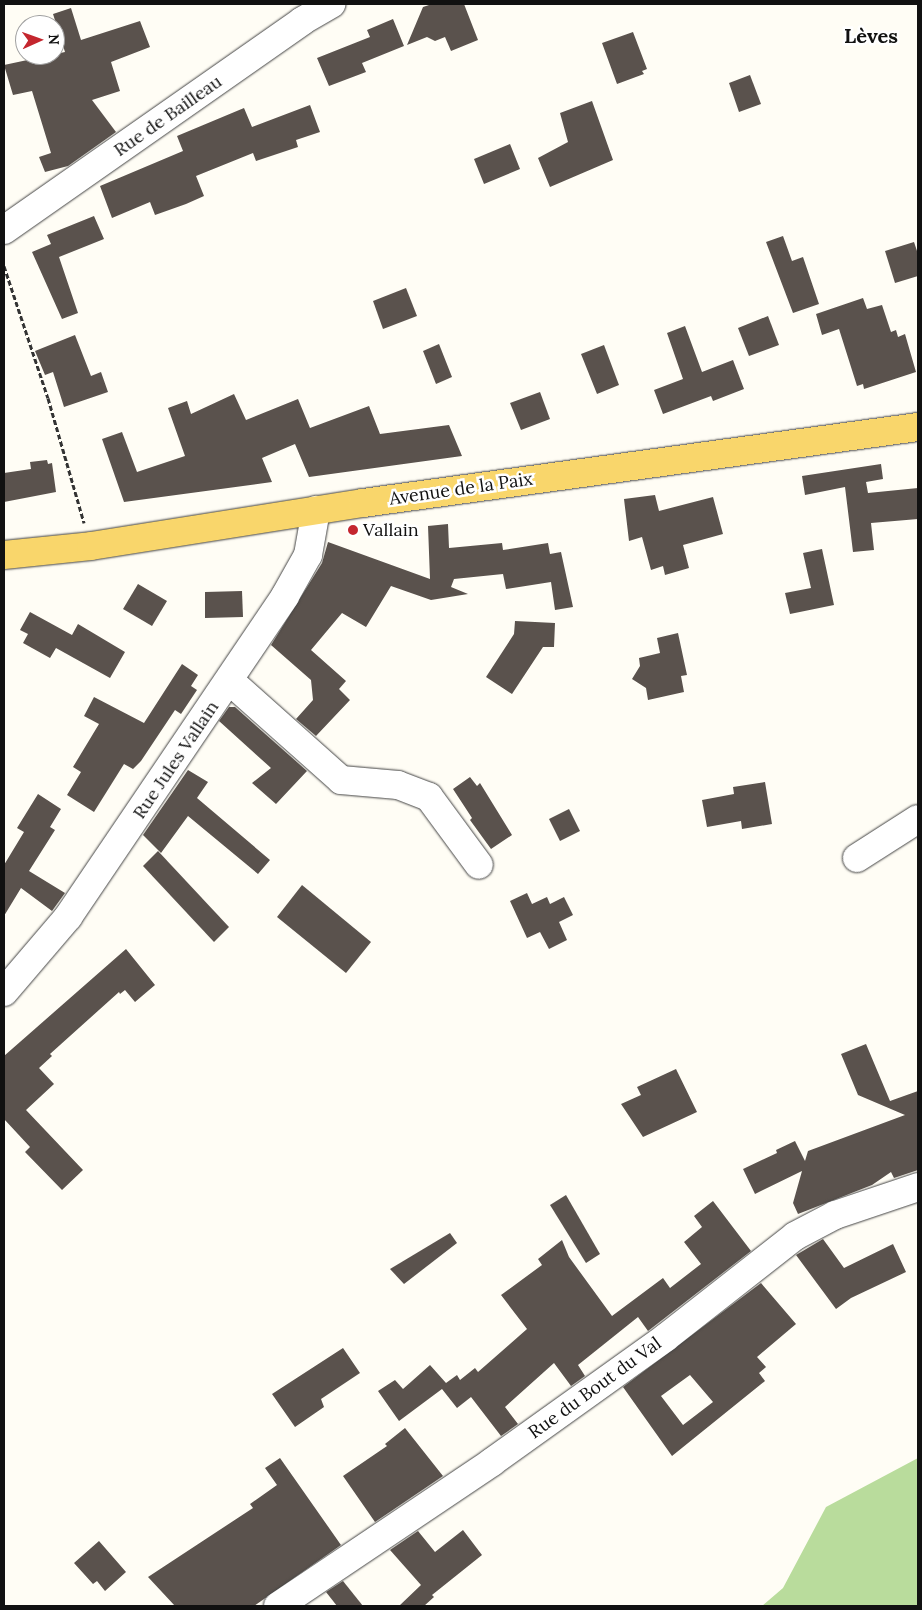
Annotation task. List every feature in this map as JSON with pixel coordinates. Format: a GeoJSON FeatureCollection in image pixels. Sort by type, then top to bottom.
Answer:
{"type":"FeatureCollection","features":[{"type":"Feature","properties":{"kind":"main road","name":"Avenue de la Paix"},"geometry":{"type":"LineString","coordinates":[[4,555],[91,546],[316,510],[918,427]]}},
{"type":"Feature","properties":{"kind":"street","name":"Rue de Bailleau"},"geometry":{"type":"LineString","coordinates":[[4,230],[302,21],[332,4]]}},
{"type":"Feature","properties":{"kind":"street","name":"Rue Jules Vallain"},"geometry":{"type":"LineString","coordinates":[[4,992],[68,917],[230,681],[308,555],[316,510]]}},
{"type":"Feature","properties":{"kind":"street"},"geometry":{"type":"LineString","coordinates":[[230,681],[341,780],[398,785],[429,797],[479,865]]}},
{"type":"Feature","properties":{"kind":"street"},"geometry":{"type":"LineString","coordinates":[[857,858],[918,819]]}},
{"type":"Feature","properties":{"kind":"street","name":"Rue du Bout du Val"},"geometry":{"type":"LineString","coordinates":[[278,1606],[500,1456],[665,1338],[795,1236],[835,1215],[918,1187]]}},
{"type":"Feature","properties":{"kind":"path"},"geometry":{"type":"LineString","coordinates":[[4,266],[48,398],[91,546]]}},
{"type":"Feature","properties":{"kind":"green space"},"geometry":{"type":"Polygon","coordinates":[[[918,1458],[918,1606],[762,1606],[783,1588],[826,1507],[918,1458]]]}},
{"type":"Feature","properties":{"kind":"building"},"geometry":{"type":"Polygon","coordinates":[[[432,4],[464,4],[478,40],[451,51],[445,37],[435,41],[427,37],[407,45],[423,7],[432,4]]]}},
{"type":"Feature","properties":{"kind":"building"},"geometry":{"type":"Polygon","coordinates":[[[71,8],[81,40],[140,21],[150,47],[111,62],[120,91],[92,100],[116,132],[68,166],[45,172],[39,157],[51,153],[32,91],[13,95],[4,65],[15,63],[15,65],[65,65],[65,15],[53,14],[71,8]]]}},
{"type":"Feature","properties":{"kind":"building"},"geometry":{"type":"Polygon","coordinates":[[[393,19],[404,46],[362,63],[366,72],[329,86],[317,58],[370,37],[367,30],[393,19]]]}},
{"type":"Feature","properties":{"kind":"building"},"geometry":{"type":"Polygon","coordinates":[[[633,32],[647,69],[642,71],[644,74],[617,84],[602,43],[633,32]]]}},
{"type":"Feature","properties":{"kind":"building"},"geometry":{"type":"Polygon","coordinates":[[[750,75],[761,104],[739,112],[729,83],[750,75]]]}},
{"type":"Feature","properties":{"kind":"building"},"geometry":{"type":"Polygon","coordinates":[[[592,101],[613,160],[550,187],[538,158],[568,142],[560,113],[592,101]]]}},
{"type":"Feature","properties":{"kind":"building"},"geometry":{"type":"Polygon","coordinates":[[[310,105],[320,132],[296,140],[298,147],[256,161],[253,153],[196,176],[204,196],[186,204],[155,215],[150,202],[112,218],[100,186],[183,151],[177,136],[244,108],[252,127],[310,105]]]}},
{"type":"Feature","properties":{"kind":"building"},"geometry":{"type":"Polygon","coordinates":[[[510,144],[520,169],[484,184],[474,159],[510,144]]]}},
{"type":"Feature","properties":{"kind":"building"},"geometry":{"type":"Polygon","coordinates":[[[94,216],[104,239],[59,257],[78,313],[62,319],[32,252],[51,244],[47,235],[94,216]]]}},
{"type":"Feature","properties":{"kind":"building"},"geometry":{"type":"Polygon","coordinates":[[[783,236],[792,261],[803,257],[819,304],[793,313],[766,242],[783,236]]]}},
{"type":"Feature","properties":{"kind":"building"},"geometry":{"type":"Polygon","coordinates":[[[914,242],[918,254],[918,276],[895,283],[885,251],[914,242]]]}},
{"type":"Feature","properties":{"kind":"building"},"geometry":{"type":"Polygon","coordinates":[[[406,288],[417,316],[383,329],[373,301],[406,288]]]}},
{"type":"Feature","properties":{"kind":"building"},"geometry":{"type":"Polygon","coordinates":[[[863,298],[867,309],[882,305],[891,332],[896,330],[898,337],[905,334],[916,372],[864,389],[863,384],[857,386],[839,329],[822,335],[816,314],[863,298]]]}},
{"type":"Feature","properties":{"kind":"building"},"geometry":{"type":"Polygon","coordinates":[[[768,316],[779,345],[749,356],[738,328],[768,316]]]}},
{"type":"Feature","properties":{"kind":"building"},"geometry":{"type":"Polygon","coordinates":[[[685,326],[702,372],[733,360],[744,389],[713,401],[711,396],[663,414],[654,390],[683,379],[667,333],[685,326]]]}},
{"type":"Feature","properties":{"kind":"building"},"geometry":{"type":"Polygon","coordinates":[[[75,335],[91,376],[101,372],[108,392],[64,407],[53,372],[45,375],[35,351],[75,335]]]}},
{"type":"Feature","properties":{"kind":"building"},"geometry":{"type":"Polygon","coordinates":[[[439,344],[452,377],[436,384],[423,351],[439,344]]]}},
{"type":"Feature","properties":{"kind":"building"},"geometry":{"type":"Polygon","coordinates":[[[604,345],[619,385],[597,394],[581,354],[604,345]]]}},
{"type":"Feature","properties":{"kind":"building"},"geometry":{"type":"Polygon","coordinates":[[[540,392],[550,419],[521,430],[510,403],[540,392]]]}},
{"type":"Feature","properties":{"kind":"building"},"geometry":{"type":"Polygon","coordinates":[[[234,394],[246,420],[298,399],[310,428],[369,406],[380,434],[449,425],[462,456],[309,477],[295,444],[262,458],[272,482],[124,502],[102,439],[122,432],[137,472],[185,456],[168,408],[187,401],[191,414],[234,394]]]}},
{"type":"Feature","properties":{"kind":"building"},"geometry":{"type":"Polygon","coordinates":[[[47,460],[48,464],[52,463],[56,492],[4,502],[4,473],[31,469],[30,462],[47,460]]]}},
{"type":"Feature","properties":{"kind":"building"},"geometry":{"type":"Polygon","coordinates":[[[881,464],[883,479],[866,482],[868,493],[918,488],[918,519],[871,523],[874,550],[853,552],[845,487],[805,495],[802,476],[881,464]]]}},
{"type":"Feature","properties":{"kind":"building"},"geometry":{"type":"Polygon","coordinates":[[[655,495],[659,511],[713,497],[723,534],[683,545],[689,568],[665,575],[663,566],[651,570],[642,537],[629,541],[624,499],[655,495]]]}},
{"type":"Feature","properties":{"kind":"building"},"geometry":{"type":"Polygon","coordinates":[[[448,524],[449,548],[502,543],[503,550],[548,543],[550,554],[561,552],[573,607],[555,610],[551,582],[506,589],[503,574],[454,579],[451,587],[468,594],[431,600],[391,586],[366,627],[342,613],[311,650],[346,681],[339,689],[350,700],[316,736],[296,719],[313,700],[311,680],[271,645],[322,563],[328,542],[430,579],[428,526],[448,524]]]}},
{"type":"Feature","properties":{"kind":"building"},"geometry":{"type":"Polygon","coordinates":[[[822,549],[834,605],[790,614],[785,593],[811,588],[803,553],[822,549]]]}},
{"type":"Feature","properties":{"kind":"building"},"geometry":{"type":"Polygon","coordinates":[[[138,584],[167,601],[152,626],[123,609],[138,584]]]}},
{"type":"Feature","properties":{"kind":"building"},"geometry":{"type":"Polygon","coordinates":[[[242,591],[243,617],[205,618],[205,592],[242,591]]]}},
{"type":"Feature","properties":{"kind":"building"},"geometry":{"type":"Polygon","coordinates":[[[30,612],[72,635],[78,624],[125,652],[110,678],[56,648],[50,658],[23,643],[28,634],[20,630],[30,612]]]}},
{"type":"Feature","properties":{"kind":"building"},"geometry":{"type":"Polygon","coordinates":[[[515,621],[555,623],[554,647],[543,647],[512,694],[486,677],[514,634],[515,621]]]}},
{"type":"Feature","properties":{"kind":"building"},"geometry":{"type":"Polygon","coordinates":[[[678,633],[687,675],[681,676],[684,692],[648,700],[646,688],[632,679],[640,666],[639,658],[660,653],[657,638],[678,633]]]}},
{"type":"Feature","properties":{"kind":"building"},"geometry":{"type":"Polygon","coordinates":[[[182,664],[198,675],[191,686],[197,690],[181,714],[175,710],[141,761],[133,769],[124,764],[94,812],[67,795],[81,772],[73,767],[99,724],[84,716],[94,697],[144,723],[182,664]]]}},
{"type":"Feature","properties":{"kind":"building"},"geometry":{"type":"Polygon","coordinates":[[[229,707],[235,707],[307,771],[276,804],[252,783],[271,768],[219,721],[229,707]]]}},
{"type":"Feature","properties":{"kind":"building"},"geometry":{"type":"Polygon","coordinates":[[[188,770],[208,782],[197,798],[270,860],[258,874],[188,816],[161,853],[143,835],[188,770]]]}},
{"type":"Feature","properties":{"kind":"building"},"geometry":{"type":"Polygon","coordinates":[[[470,777],[477,786],[480,783],[512,835],[491,849],[470,820],[472,818],[453,789],[470,777]]]}},
{"type":"Feature","properties":{"kind":"building"},"geometry":{"type":"Polygon","coordinates":[[[765,782],[772,824],[742,829],[741,821],[707,827],[702,800],[734,794],[733,787],[765,782]]]}},
{"type":"Feature","properties":{"kind":"building"},"geometry":{"type":"Polygon","coordinates":[[[38,794],[61,809],[50,827],[55,830],[29,871],[65,893],[52,911],[21,888],[4,916],[4,865],[24,832],[17,828],[38,794]]]}},
{"type":"Feature","properties":{"kind":"building"},"geometry":{"type":"Polygon","coordinates":[[[569,809],[580,831],[560,841],[549,819],[569,809]]]}},
{"type":"Feature","properties":{"kind":"building"},"geometry":{"type":"Polygon","coordinates":[[[158,851],[229,927],[214,942],[143,866],[158,851]]]}},
{"type":"Feature","properties":{"kind":"building"},"geometry":{"type":"Polygon","coordinates":[[[302,885],[371,942],[346,973],[277,917],[302,885]]]}},
{"type":"Feature","properties":{"kind":"building"},"geometry":{"type":"Polygon","coordinates":[[[527,893],[532,904],[547,897],[550,904],[564,897],[573,915],[559,922],[567,940],[549,949],[540,932],[527,938],[510,901],[527,893]]]}},
{"type":"Feature","properties":{"kind":"building"},"geometry":{"type":"Polygon","coordinates":[[[126,949],[155,985],[135,1002],[125,990],[120,994],[119,992],[50,1054],[52,1056],[39,1068],[54,1084],[26,1110],[83,1170],[62,1190],[25,1152],[30,1147],[4,1119],[4,1056],[126,949]]]}},
{"type":"Feature","properties":{"kind":"building"},"geometry":{"type":"Polygon","coordinates":[[[866,1044],[890,1101],[918,1091],[918,1170],[894,1178],[891,1172],[872,1185],[798,1214],[793,1203],[802,1171],[755,1194],[743,1169],[777,1153],[776,1150],[795,1141],[805,1161],[808,1151],[905,1115],[858,1095],[841,1054],[866,1044]]]}},
{"type":"Feature","properties":{"kind":"building"},"geometry":{"type":"Polygon","coordinates":[[[676,1069],[697,1112],[643,1137],[621,1104],[641,1095],[637,1087],[676,1069]]]}},
{"type":"Feature","properties":{"kind":"building"},"geometry":{"type":"Polygon","coordinates":[[[566,1195],[600,1254],[586,1263],[550,1205],[566,1195]]]}},
{"type":"Feature","properties":{"kind":"building"},"geometry":{"type":"Polygon","coordinates":[[[713,1201],[751,1251],[648,1331],[638,1317],[578,1365],[585,1376],[571,1386],[554,1363],[505,1407],[518,1424],[501,1436],[471,1397],[457,1408],[442,1389],[399,1421],[378,1391],[395,1380],[403,1389],[430,1365],[446,1383],[457,1375],[460,1380],[475,1368],[478,1372],[527,1329],[501,1295],[542,1265],[538,1259],[562,1240],[569,1257],[612,1316],[663,1278],[670,1288],[701,1264],[684,1242],[702,1227],[694,1216],[713,1201]]]}},
{"type":"Feature","properties":{"kind":"building"},"geometry":{"type":"Polygon","coordinates":[[[450,1233],[457,1243],[404,1284],[390,1269],[450,1233]]]}},
{"type":"Feature","properties":{"kind":"building"},"geometry":{"type":"Polygon","coordinates":[[[823,1239],[844,1268],[893,1244],[906,1272],[851,1298],[836,1309],[796,1255],[823,1239]]]}},
{"type":"Feature","properties":{"kind":"building"},"geometry":{"type":"Polygon","coordinates":[[[761,1283],[796,1324],[757,1357],[766,1367],[759,1373],[765,1381],[672,1456],[623,1387],[761,1283]],[[690,1375],[661,1396],[683,1425],[713,1402],[690,1375]]]}},
{"type":"Feature","properties":{"kind":"building"},"geometry":{"type":"Polygon","coordinates":[[[343,1348],[360,1373],[321,1399],[324,1407],[295,1427],[272,1394],[343,1348]]]}},
{"type":"Feature","properties":{"kind":"building"},"geometry":{"type":"Polygon","coordinates":[[[405,1428],[443,1476],[375,1522],[343,1476],[387,1446],[385,1444],[405,1428]]]}},
{"type":"Feature","properties":{"kind":"building"},"geometry":{"type":"Polygon","coordinates":[[[280,1458],[341,1545],[254,1606],[175,1606],[148,1577],[253,1508],[250,1504],[277,1485],[265,1468],[280,1458]]]}},
{"type":"Feature","properties":{"kind":"building"},"geometry":{"type":"Polygon","coordinates":[[[463,1530],[482,1555],[432,1595],[434,1597],[424,1606],[399,1606],[421,1585],[390,1550],[418,1531],[435,1552],[463,1530]]]}},
{"type":"Feature","properties":{"kind":"building"},"geometry":{"type":"Polygon","coordinates":[[[99,1541],[126,1572],[105,1591],[97,1581],[93,1584],[74,1563],[99,1541]]]}},
{"type":"Feature","properties":{"kind":"building"},"geometry":{"type":"Polygon","coordinates":[[[343,1581],[363,1606],[337,1606],[326,1592],[343,1581]]]}},
{"type":"Feature","properties":{"kind":"place","name":"Vallain"},"geometry":{"type":"Point","coordinates":[353,530]}},
{"type":"Feature","properties":{"kind":"district","name":"Lèves"},"geometry":{"type":"Point","coordinates":[871,35]}}]}
